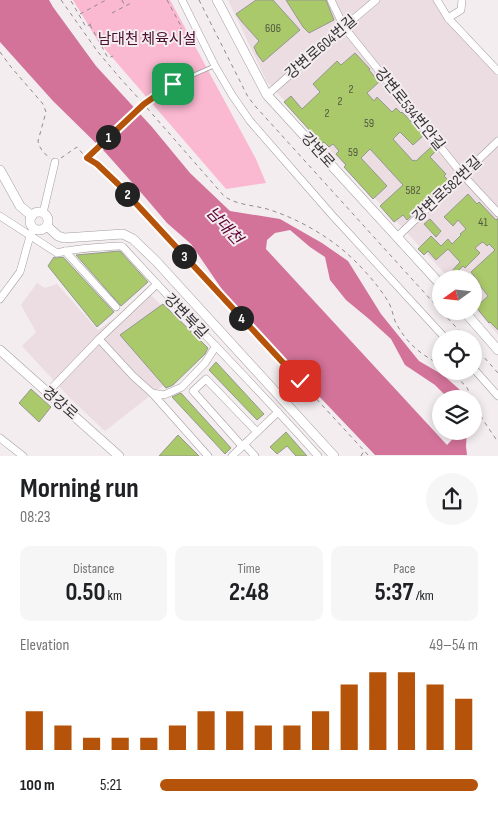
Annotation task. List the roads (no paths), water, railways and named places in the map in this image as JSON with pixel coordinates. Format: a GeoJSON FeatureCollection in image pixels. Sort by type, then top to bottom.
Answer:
{"type":"FeatureCollection","features":[{"type":"Feature","properties":{"kind":"street"},"geometry":{"type":"LineString","coordinates":[[182,0],[215,66],[250,121],[332,215],[438,330]]}},
{"type":"Feature","properties":{"kind":"street","name":"강변로"},"geometry":{"type":"LineString","coordinates":[[217,0],[267,95],[432,275]]}},
{"type":"Feature","properties":{"kind":"street","name":"강변로534번안길"},"geometry":{"type":"LineString","coordinates":[[332,0],[344,26],[462,174],[498,213]]}},
{"type":"Feature","properties":{"kind":"street","name":"강변로604번길"},"geometry":{"type":"LineString","coordinates":[[267,95],[376,0]]}},
{"type":"Feature","properties":{"kind":"street"},"geometry":{"type":"LineString","coordinates":[[437,0],[448,18],[498,71]]}},
{"type":"Feature","properties":{"kind":"street"},"geometry":{"type":"LineString","coordinates":[[448,18],[461,10],[462,0]]}},
{"type":"Feature","properties":{"kind":"street","name":"강변로582번길"},"geometry":{"type":"LineString","coordinates":[[397,237],[498,141]]}},
{"type":"Feature","properties":{"kind":"street"},"geometry":{"type":"LineString","coordinates":[[43,213],[56,162]]}},
{"type":"Feature","properties":{"kind":"street"},"geometry":{"type":"LineString","coordinates":[[0,170],[20,206],[32,216]]}},
{"type":"Feature","properties":{"kind":"street"},"geometry":{"type":"LineString","coordinates":[[0,299],[20,272],[32,232],[32,216],[37,212],[43,213],[48,220],[47,226],[42,230],[32,232]]}},
{"type":"Feature","properties":{"kind":"street","name":"강변북길"},"geometry":{"type":"LineString","coordinates":[[0,216],[32,232],[57,253],[123,247],[318,456]]}},
{"type":"Feature","properties":{"kind":"street"},"geometry":{"type":"LineString","coordinates":[[47,226],[58,236],[64,238],[123,234],[133,238],[163,268],[334,456]]}},
{"type":"Feature","properties":{"kind":"street"},"geometry":{"type":"LineString","coordinates":[[65,251],[116,306]]}},
{"type":"Feature","properties":{"kind":"street"},"geometry":{"type":"LineString","coordinates":[[48,392],[99,339],[157,284]]}},
{"type":"Feature","properties":{"kind":"street"},"geometry":{"type":"LineString","coordinates":[[472,320],[498,350]]}},
{"type":"Feature","properties":{"kind":"street"},"geometry":{"type":"LineString","coordinates":[[99,339],[133,376],[152,393],[208,456]]}},
{"type":"Feature","properties":{"kind":"street"},"geometry":{"type":"LineString","coordinates":[[152,393],[164,395],[182,387],[205,363],[216,346]]}},
{"type":"Feature","properties":{"kind":"street","name":"경강로"},"geometry":{"type":"LineString","coordinates":[[0,350],[119,456]]}},
{"type":"Feature","properties":{"kind":"street"},"geometry":{"type":"LineString","coordinates":[[482,378],[498,396]]}},
{"type":"Feature","properties":{"kind":"street"},"geometry":{"type":"LineString","coordinates":[[255,456],[193,391],[206,379],[257,432]]}},
{"type":"Feature","properties":{"kind":"street"},"geometry":{"type":"LineString","coordinates":[[232,456],[278,412]]}},
{"type":"Feature","properties":{"kind":"street"},"geometry":{"type":"LineString","coordinates":[[0,438],[23,456]]}},
{"type":"Feature","properties":{"kind":"lane"},"geometry":{"type":"LineString","coordinates":[[144,104],[173,84],[215,66]]}},
{"type":"Feature","properties":{"kind":"water","name":"남대천"},"geometry":{"type":"Polygon","coordinates":[[[0,0],[49,0],[96,66],[152,127],[190,173],[230,211],[280,219],[322,243],[348,261],[381,314],[419,361],[432,369],[432,380],[449,380],[459,390],[440,390],[405,365],[391,339],[346,300],[330,280],[325,257],[290,230],[275,233],[267,240],[266,249],[432,429],[432,440],[442,440],[447,445],[452,440],[466,440],[467,455],[375,455],[234,307],[191,244],[167,223],[105,152],[53,101],[0,42],[0,0]]]}},
{"type":"Feature","properties":{"kind":"park label","name":"남대천 체육시설"},"geometry":{"type":"Point","coordinates":[147,39]}}]}
